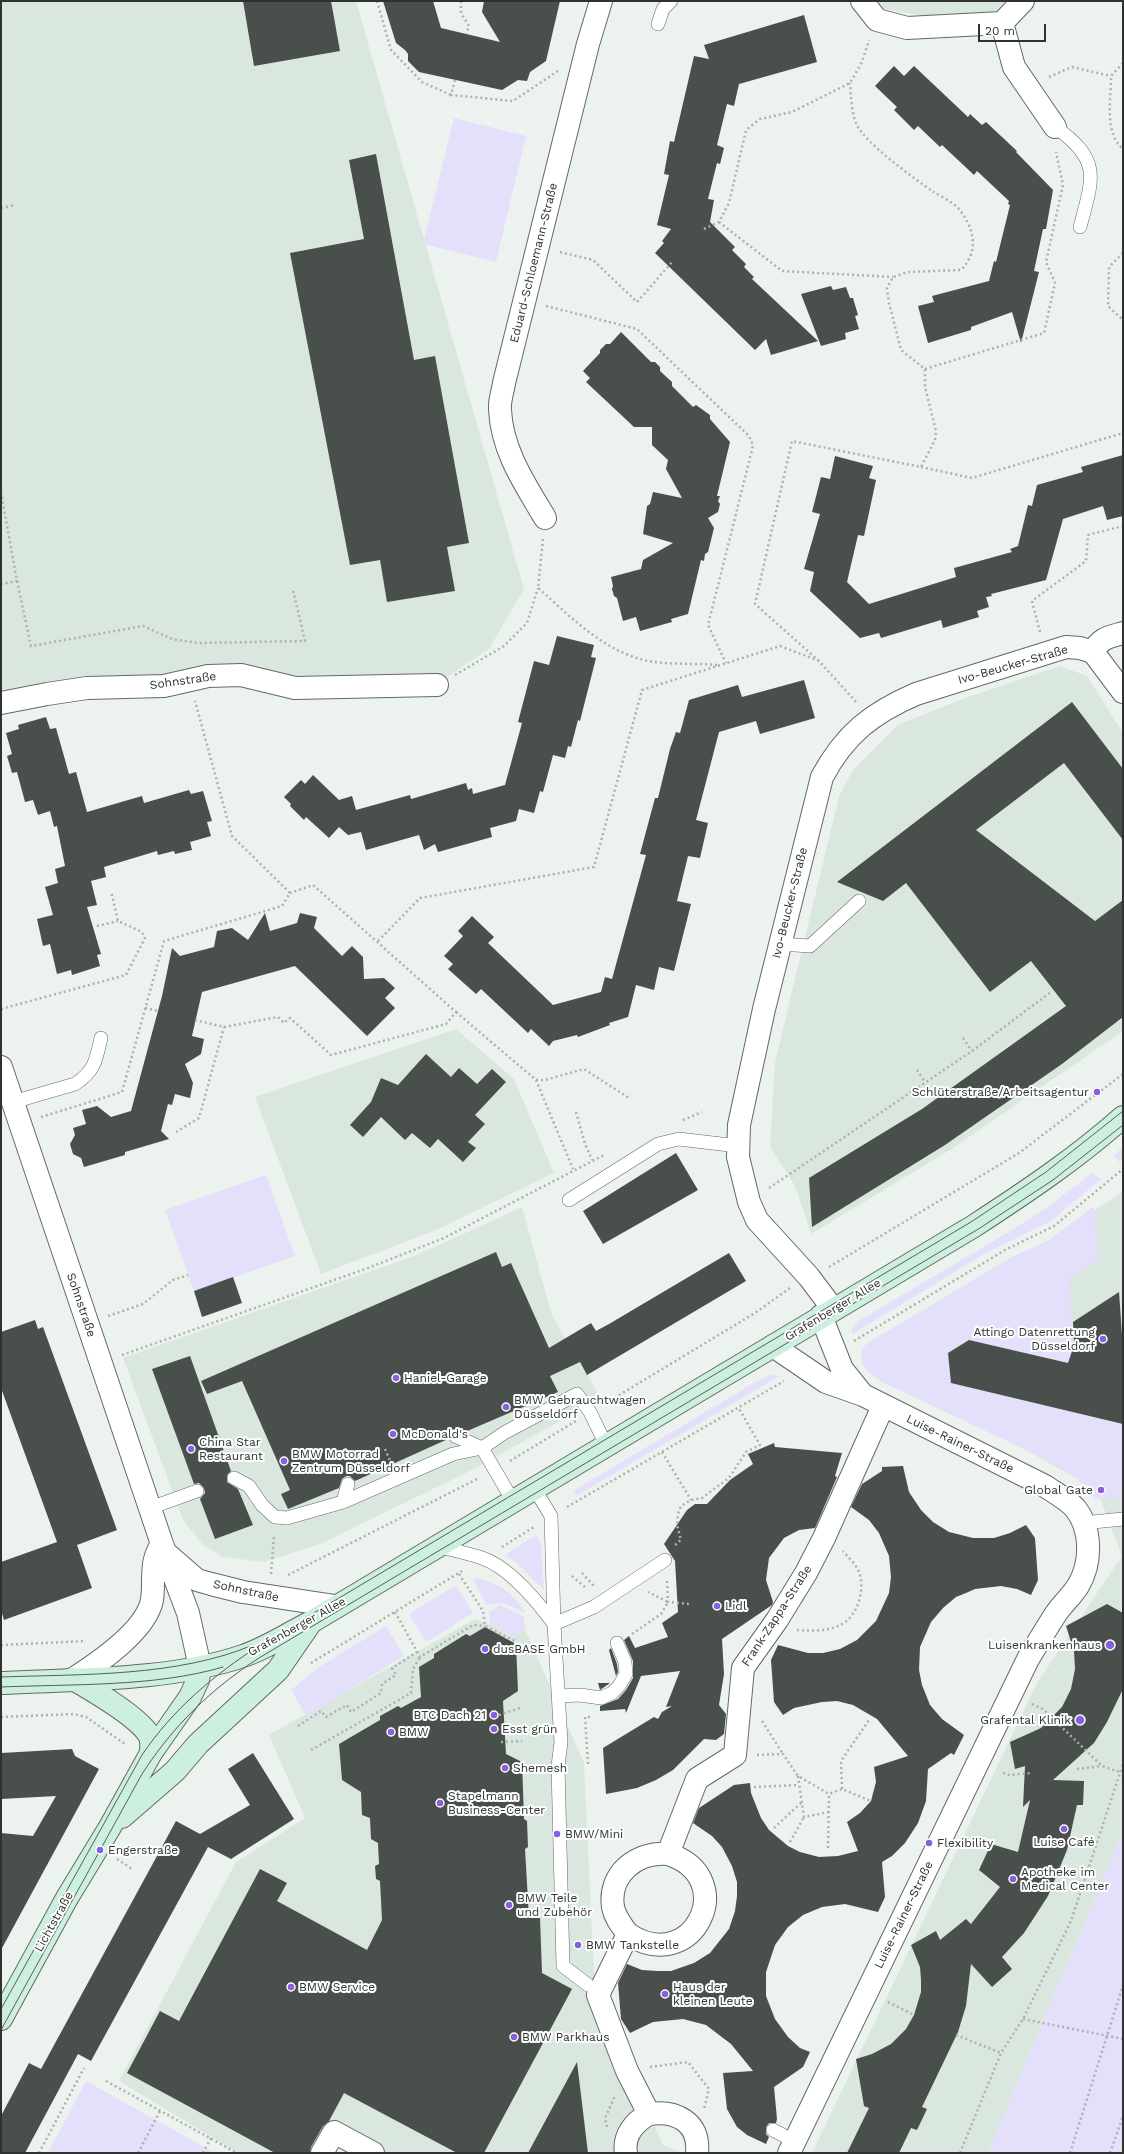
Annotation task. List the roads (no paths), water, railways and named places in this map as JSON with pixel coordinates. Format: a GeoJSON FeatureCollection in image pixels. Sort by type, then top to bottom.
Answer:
{"type":"FeatureCollection","features":[{"type":"Feature","properties":{"kind":"main road","name":"Grafenberger Allee"},"geometry":{"type":"LineString","coordinates":[[1,1683],[143,1675],[200,1667],[243,1656],[312,1622],[335,1606],[974,1226],[1088,1148],[1123,1118]]}},
{"type":"Feature","properties":{"kind":"main road"},"geometry":{"type":"LineString","coordinates":[[110,1827],[175,1771],[198,1744],[278,1670],[312,1622]]}},
{"type":"Feature","properties":{"kind":"main road","name":"Lichtstraße"},"geometry":{"type":"LineString","coordinates":[[1,2019],[67,1898],[110,1827],[151,1753],[190,1697],[198,1680],[200,1667]]}},
{"type":"Feature","properties":{"kind":"main road"},"geometry":{"type":"LineString","coordinates":[[73,1679],[108,1700],[141,1726],[149,1736],[151,1753]]}},
{"type":"Feature","properties":{"kind":"street","name":"Eduard-Schloemann-Straße"},"geometry":{"type":"LineString","coordinates":[[545,518],[512,462],[502,433],[500,409],[524,301],[601,1]]}},
{"type":"Feature","properties":{"kind":"street"},"geometry":{"type":"LineString","coordinates":[[862,1],[877,20],[907,28],[1002,23],[1023,1]]}},
{"type":"Feature","properties":{"kind":"street"},"geometry":{"type":"LineString","coordinates":[[1002,23],[1014,67],[1055,127]]}},
{"type":"Feature","properties":{"kind":"street"},"geometry":{"type":"LineString","coordinates":[[1123,633],[1104,638],[1097,644],[1093,652],[1123,692]]}},
{"type":"Feature","properties":{"kind":"street","name":"Ivo-Beucker-Straße"},"geometry":{"type":"LineString","coordinates":[[827,1313],[809,1277],[757,1220],[749,1202],[738,1157],[739,1125],[780,944],[822,777],[831,760],[846,741],[871,717],[894,703],[916,694],[1066,648],[1080,648],[1093,652]]}},
{"type":"Feature","properties":{"kind":"street","name":"Sohnstraße"},"geometry":{"type":"LineString","coordinates":[[1,703],[87,688],[164,686],[208,676],[241,675],[295,688],[437,685]]}},
{"type":"Feature","properties":{"kind":"street","name":"Sohnstraße"},"geometry":{"type":"LineString","coordinates":[[1,1067],[100,1363],[164,1549],[188,1613],[200,1667]]}},
{"type":"Feature","properties":{"kind":"street","name":"Luise-Rainer-Straße"},"geometry":{"type":"LineString","coordinates":[[827,1313],[842,1369],[863,1395]]}},
{"type":"Feature","properties":{"kind":"street","name":"Luise-Rainer-Straße"},"geometry":{"type":"LineString","coordinates":[[772,1346],[804,1369],[826,1382],[863,1395],[1045,1486],[1068,1501],[1076,1509],[1083,1523],[1087,1535],[1089,1553],[1078,1585],[1056,1614],[1028,1659],[792,2147]]}},
{"type":"Feature","properties":{"kind":"street","name":"Frank-Zappa-Straße"},"geometry":{"type":"LineString","coordinates":[[668,1854],[696,1779],[735,1755],[743,1668],[777,1620],[806,1573],[824,1538],[883,1406]]}},
{"type":"Feature","properties":{"kind":"street"},"geometry":{"type":"LineString","coordinates":[[73,1679],[115,1649],[144,1620],[149,1611],[152,1600],[153,1565],[155,1554],[164,1549]]}},
{"type":"Feature","properties":{"kind":"street","name":"Sohnstraße"},"geometry":{"type":"LineString","coordinates":[[164,1549],[197,1580],[243,1592],[335,1606]]}},
{"type":"Feature","properties":{"kind":"street"},"geometry":{"type":"LineString","coordinates":[[651,1854],[668,1854],[679,1857],[689,1864],[697,1872],[703,1885],[706,1898],[704,1911],[699,1923],[690,1934],[678,1941],[665,1945],[651,1945],[639,1941],[628,1934],[619,1922],[614,1908],[613,1892],[618,1879],[626,1867],[635,1860],[651,1854]]}},
{"type":"Feature","properties":{"kind":"street"},"geometry":{"type":"LineString","coordinates":[[628,1934],[598,1995],[627,2070],[649,2114]]}},
{"type":"Feature","properties":{"kind":"street"},"geometry":{"type":"LineString","coordinates":[[626,2153],[627,2138],[636,2123],[649,2114],[662,2112],[670,2113],[687,2122],[696,2138],[697,2153]]}},
{"type":"Feature","properties":{"kind":"street"},"geometry":{"type":"LineString","coordinates":[[322,2153],[334,2132],[373,2153]]}},
{"type":"Feature","properties":{"kind":"lane"},"geometry":{"type":"LineString","coordinates":[[658,24],[663,10],[671,1]]}},
{"type":"Feature","properties":{"kind":"lane"},"geometry":{"type":"LineString","coordinates":[[1055,127],[1072,139],[1084,154],[1091,170],[1091,185],[1080,227]]}},
{"type":"Feature","properties":{"kind":"lane"},"geometry":{"type":"LineString","coordinates":[[780,944],[810,946],[858,901]]}},
{"type":"Feature","properties":{"kind":"lane"},"geometry":{"type":"LineString","coordinates":[[12,1102],[75,1084],[84,1078],[94,1066],[101,1038]]}},
{"type":"Feature","properties":{"kind":"lane"},"geometry":{"type":"LineString","coordinates":[[569,1200],[658,1144],[679,1139],[738,1146]]}},
{"type":"Feature","properties":{"kind":"lane"},"geometry":{"type":"LineString","coordinates":[[234,1478],[249,1486],[262,1505],[275,1517],[287,1518],[343,1502],[453,1454],[482,1448],[504,1433],[577,1394],[590,1412],[606,1445]]}},
{"type":"Feature","properties":{"kind":"lane"},"geometry":{"type":"LineString","coordinates":[[455,1436],[482,1448],[513,1501]]}},
{"type":"Feature","properties":{"kind":"lane"},"geometry":{"type":"LineString","coordinates":[[343,1502],[348,1484]]}},
{"type":"Feature","properties":{"kind":"lane"},"geometry":{"type":"LineString","coordinates":[[534,1488],[552,1516],[554,1624],[561,1742],[558,1766],[563,1966],[588,1985]]}},
{"type":"Feature","properties":{"kind":"lane"},"geometry":{"type":"LineString","coordinates":[[150,1508],[197,1491]]}},
{"type":"Feature","properties":{"kind":"lane"},"geometry":{"type":"LineString","coordinates":[[1083,1523],[1123,1519]]}},
{"type":"Feature","properties":{"kind":"lane"},"geometry":{"type":"LineString","coordinates":[[437,1546],[483,1558],[508,1574],[537,1602],[554,1624]]}},
{"type":"Feature","properties":{"kind":"lane"},"geometry":{"type":"LineString","coordinates":[[554,1624],[594,1607],[665,1560]]}},
{"type":"Feature","properties":{"kind":"lane"},"geometry":{"type":"LineString","coordinates":[[558,1696],[580,1695],[601,1698],[612,1693],[626,1674],[625,1662],[617,1643]]}},
{"type":"Feature","properties":{"kind":"lane"},"geometry":{"type":"LineString","coordinates":[[773,2130],[792,2147]]}},
{"type":"Feature","properties":{"kind":"tram line"},"geometry":{"type":"LineString","coordinates":[[1,2009],[142,1755],[154,1738],[181,1708],[195,1694],[227,1668],[260,1645],[971,1222],[1046,1172],[1123,1111]]}},
{"type":"Feature","properties":{"kind":"tram line"},"geometry":{"type":"LineString","coordinates":[[1,2030],[142,1774],[180,1724],[225,1682],[259,1658],[980,1228],[1053,1180],[1123,1125]]}},
{"type":"Feature","properties":{"kind":"tram line"},"geometry":{"type":"LineString","coordinates":[[1,1677],[97,1674],[161,1668],[193,1663],[224,1655],[253,1645]]}},
{"type":"Feature","properties":{"kind":"tram line"},"geometry":{"type":"LineString","coordinates":[[1,1687],[84,1685],[142,1681],[170,1678],[223,1667]]}},
{"type":"Feature","properties":{"kind":"place","name":"Schlüterstraße/Arbeitsagentur"},"geometry":{"type":"Point","coordinates":[1097,1092]}},
{"type":"Feature","properties":{"kind":"place","name":"Attingo Datenrettung Düsseldorf"},"geometry":{"type":"Point","coordinates":[1103,1339]}},
{"type":"Feature","properties":{"kind":"place","name":"Haniel-Garage"},"geometry":{"type":"Point","coordinates":[396,1378]}},
{"type":"Feature","properties":{"kind":"place","name":"BMW Gebrauchtwagen Düsseldorf"},"geometry":{"type":"Point","coordinates":[506,1407]}},
{"type":"Feature","properties":{"kind":"place","name":"McDonald's"},"geometry":{"type":"Point","coordinates":[393,1434]}},
{"type":"Feature","properties":{"kind":"place","name":"China Star Restaurant"},"geometry":{"type":"Point","coordinates":[191,1449]}},
{"type":"Feature","properties":{"kind":"place","name":"BMW Motorrad Zentrum Düsseldorf"},"geometry":{"type":"Point","coordinates":[284,1461]}},
{"type":"Feature","properties":{"kind":"place","name":"Global Gate"},"geometry":{"type":"Point","coordinates":[1101,1490]}},
{"type":"Feature","properties":{"kind":"place","name":"Lidl"},"geometry":{"type":"Point","coordinates":[717,1606]}},
{"type":"Feature","properties":{"kind":"place","name":"Luisenkrankenhaus"},"geometry":{"type":"Point","coordinates":[1110,1645]}},
{"type":"Feature","properties":{"kind":"place","name":"dusBASE GmbH"},"geometry":{"type":"Point","coordinates":[485,1649]}},
{"type":"Feature","properties":{"kind":"place","name":"BTC Dach 21"},"geometry":{"type":"Point","coordinates":[494,1715]}},
{"type":"Feature","properties":{"kind":"place","name":"Grafental Klinik"},"geometry":{"type":"Point","coordinates":[1080,1720]}},
{"type":"Feature","properties":{"kind":"place","name":"Esst grün"},"geometry":{"type":"Point","coordinates":[494,1729]}},
{"type":"Feature","properties":{"kind":"place","name":"BMW"},"geometry":{"type":"Point","coordinates":[391,1732]}},
{"type":"Feature","properties":{"kind":"place","name":"Shemesh"},"geometry":{"type":"Point","coordinates":[505,1768]}},
{"type":"Feature","properties":{"kind":"place","name":"Stapelmann Business-Center"},"geometry":{"type":"Point","coordinates":[440,1803]}},
{"type":"Feature","properties":{"kind":"place","name":"Luise Café"},"geometry":{"type":"Point","coordinates":[1064,1829]}},
{"type":"Feature","properties":{"kind":"place","name":"BMW/Mini"},"geometry":{"type":"Point","coordinates":[557,1834]}},
{"type":"Feature","properties":{"kind":"place","name":"Flexibility"},"geometry":{"type":"Point","coordinates":[929,1843]}},
{"type":"Feature","properties":{"kind":"place","name":"Engerstraße"},"geometry":{"type":"Point","coordinates":[100,1850]}},
{"type":"Feature","properties":{"kind":"place","name":"Apotheke im Medical Center"},"geometry":{"type":"Point","coordinates":[1013,1879]}},
{"type":"Feature","properties":{"kind":"place","name":"BMW Teile und Zubehör"},"geometry":{"type":"Point","coordinates":[509,1905]}},
{"type":"Feature","properties":{"kind":"place","name":"BMW Tankstelle"},"geometry":{"type":"Point","coordinates":[578,1945]}},
{"type":"Feature","properties":{"kind":"place","name":"BMW Service"},"geometry":{"type":"Point","coordinates":[291,1987]}},
{"type":"Feature","properties":{"kind":"place","name":"Haus der kleinen Leute"},"geometry":{"type":"Point","coordinates":[665,1994]}},
{"type":"Feature","properties":{"kind":"place","name":"BMW Parkhaus"},"geometry":{"type":"Point","coordinates":[514,2037]}}]}
